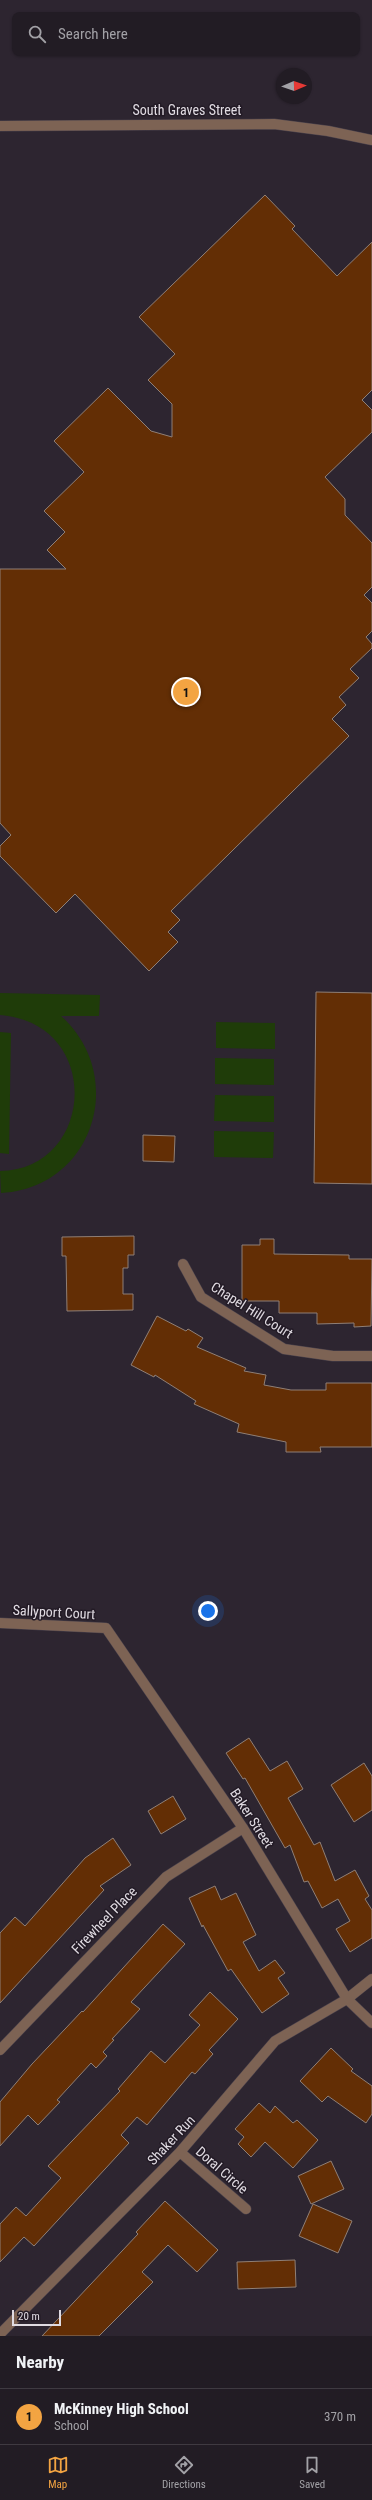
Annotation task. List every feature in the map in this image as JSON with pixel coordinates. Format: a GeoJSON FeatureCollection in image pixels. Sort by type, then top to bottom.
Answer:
{"type":"FeatureCollection","features":[{"type":"Feature","properties":{"kind":"street","name":"South Graves Street"},"geometry":{"type":"LineString","coordinates":[[0,126],[274,124],[328,130],[372,140]]}},
{"type":"Feature","properties":{"kind":"street","name":"Chapel Hill Court"},"geometry":{"type":"LineString","coordinates":[[183,1264],[201,1297],[284,1349],[333,1356],[372,1356]]}},
{"type":"Feature","properties":{"kind":"street","name":"Sallyport Court"},"geometry":{"type":"LineString","coordinates":[[0,1623],[106,1628]]}},
{"type":"Feature","properties":{"kind":"street","name":"Baker Street"},"geometry":{"type":"LineString","coordinates":[[106,1628],[243,1828],[347,1999],[372,2023]]}},
{"type":"Feature","properties":{"kind":"street","name":"Firewheel Place"},"geometry":{"type":"LineString","coordinates":[[0,2050],[166,1876],[243,1828]]}},
{"type":"Feature","properties":{"kind":"street","name":"Shaker Run"},"geometry":{"type":"LineString","coordinates":[[0,2334],[180,2152],[275,2041],[347,1999],[372,1979]]}},
{"type":"Feature","properties":{"kind":"street","name":"Doral Circle"},"geometry":{"type":"LineString","coordinates":[[180,2152],[246,2210]]}},
{"type":"Feature","properties":{"kind":"green space"},"geometry":{"type":"Polygon","coordinates":[[[0,993],[100,995],[99,1016],[61,1016],[81,1041],[93,1068],[96,1097],[91,1125],[79,1151],[59,1172],[33,1186],[1,1193],[0,1171],[32,1164],[55,1147],[69,1123],[75,1096],[71,1068],[57,1043],[34,1024],[0,1015],[0,993]]]}},
{"type":"Feature","properties":{"kind":"green space"},"geometry":{"type":"Polygon","coordinates":[[[216,1022],[275,1023],[275,1049],[216,1048],[216,1022]]]}},
{"type":"Feature","properties":{"kind":"green space"},"geometry":{"type":"Polygon","coordinates":[[[0,1032],[11,1033],[9,1154],[0,1153],[0,1032]]]}},
{"type":"Feature","properties":{"kind":"green space"},"geometry":{"type":"Polygon","coordinates":[[[215,1058],[274,1059],[274,1085],[215,1084],[215,1058]]]}},
{"type":"Feature","properties":{"kind":"green space"},"geometry":{"type":"Polygon","coordinates":[[[215,1095],[274,1096],[274,1122],[214,1121],[215,1095]]]}},
{"type":"Feature","properties":{"kind":"green space"},"geometry":{"type":"Polygon","coordinates":[[[214,1131],[274,1132],[273,1158],[214,1157],[214,1131]]]}},
{"type":"Feature","properties":{"kind":"building"},"geometry":{"type":"Polygon","coordinates":[[[265,195],[295,226],[292,229],[337,276],[372,242],[372,390],[362,400],[372,410],[372,432],[325,477],[345,499],[345,515],[372,543],[372,587],[364,595],[372,603],[372,631],[366,637],[372,644],[372,648],[350,669],[359,678],[339,697],[346,705],[332,719],[349,736],[171,911],[180,920],[168,932],[178,942],[149,971],[75,894],[56,913],[0,856],[0,846],[11,835],[0,823],[0,569],[66,569],[47,550],[65,532],[44,511],[84,472],[54,441],[108,388],[151,431],[172,437],[172,404],[148,380],[175,354],[139,317],[265,195]]]}},
{"type":"Feature","properties":{"kind":"building"},"geometry":{"type":"Polygon","coordinates":[[[316,992],[372,993],[372,1184],[314,1183],[316,992]]]}},
{"type":"Feature","properties":{"kind":"building"},"geometry":{"type":"Polygon","coordinates":[[[143,1135],[175,1136],[174,1162],[143,1161],[143,1135]]]}},
{"type":"Feature","properties":{"kind":"building"},"geometry":{"type":"Polygon","coordinates":[[[134,1236],[134,1255],[128,1255],[128,1268],[123,1268],[123,1294],[133,1294],[133,1310],[67,1311],[66,1256],[62,1256],[62,1237],[134,1236]]]}},
{"type":"Feature","properties":{"kind":"building"},"geometry":{"type":"Polygon","coordinates":[[[260,1239],[274,1239],[274,1254],[349,1255],[349,1259],[372,1259],[371,1326],[354,1327],[354,1323],[317,1324],[317,1313],[279,1313],[279,1301],[242,1301],[242,1245],[260,1245],[260,1239]]]}},
{"type":"Feature","properties":{"kind":"building"},"geometry":{"type":"Polygon","coordinates":[[[157,1316],[186,1331],[188,1329],[203,1338],[197,1347],[246,1368],[244,1371],[266,1375],[264,1385],[291,1390],[326,1390],[326,1383],[372,1383],[372,1447],[320,1447],[321,1452],[286,1452],[286,1442],[237,1432],[239,1424],[194,1404],[196,1401],[155,1375],[154,1377],[131,1365],[157,1316]]]}},
{"type":"Feature","properties":{"kind":"building"},"geometry":{"type":"Polygon","coordinates":[[[249,1738],[270,1771],[287,1761],[303,1789],[288,1798],[314,1845],[320,1842],[335,1881],[355,1870],[369,1896],[365,1899],[372,1910],[372,1938],[350,1952],[336,1929],[350,1921],[338,1899],[322,1908],[308,1881],[304,1882],[290,1845],[285,1848],[245,1778],[243,1779],[226,1753],[249,1738]]]}},
{"type":"Feature","properties":{"kind":"building"},"geometry":{"type":"Polygon","coordinates":[[[364,1763],[372,1776],[372,1810],[354,1822],[331,1785],[364,1763]]]}},
{"type":"Feature","properties":{"kind":"building"},"geometry":{"type":"Polygon","coordinates":[[[173,1796],[186,1819],[161,1834],[148,1811],[173,1796]]]}},
{"type":"Feature","properties":{"kind":"building"},"geometry":{"type":"Polygon","coordinates":[[[113,1838],[131,1865],[100,1886],[104,1890],[0,2003],[0,1933],[15,1917],[25,1926],[85,1858],[113,1838]]]}},
{"type":"Feature","properties":{"kind":"building"},"geometry":{"type":"Polygon","coordinates":[[[215,1886],[221,1900],[236,1893],[256,1935],[243,1942],[259,1971],[275,1960],[285,1973],[278,1978],[289,1994],[262,2013],[231,1969],[228,1971],[203,1925],[202,1927],[189,1898],[215,1886]]]}},
{"type":"Feature","properties":{"kind":"building"},"geometry":{"type":"Polygon","coordinates":[[[163,1924],[185,1944],[131,2002],[140,2009],[112,2039],[114,2040],[103,2052],[107,2056],[96,2068],[91,2063],[57,2100],[60,2102],[38,2125],[28,2115],[0,2146],[0,2102],[32,2064],[82,2011],[83,2012],[163,1924]]]}},
{"type":"Feature","properties":{"kind":"building"},"geometry":{"type":"Polygon","coordinates":[[[210,1992],[238,2019],[209,2050],[213,2054],[195,2074],[192,2072],[147,2125],[137,2117],[121,2135],[129,2143],[34,2246],[24,2237],[0,2262],[0,2224],[16,2207],[26,2216],[61,2178],[48,2166],[120,2091],[118,2089],[151,2051],[165,2063],[200,2025],[189,2015],[210,1992]]]}},
{"type":"Feature","properties":{"kind":"building"},"geometry":{"type":"Polygon","coordinates":[[[331,2048],[353,2069],[351,2071],[372,2086],[372,2114],[366,2123],[328,2096],[322,2102],[300,2081],[331,2048]]]}},
{"type":"Feature","properties":{"kind":"building"},"geometry":{"type":"Polygon","coordinates":[[[259,2103],[270,2113],[275,2106],[293,2123],[297,2120],[318,2140],[293,2168],[265,2142],[251,2157],[238,2144],[244,2137],[235,2129],[259,2103]]]}},
{"type":"Feature","properties":{"kind":"building"},"geometry":{"type":"Polygon","coordinates":[[[331,2161],[344,2189],[311,2204],[298,2176],[331,2161]]]}},
{"type":"Feature","properties":{"kind":"building"},"geometry":{"type":"Polygon","coordinates":[[[165,2201],[218,2250],[197,2272],[168,2245],[142,2272],[153,2282],[99,2336],[42,2336],[138,2234],[136,2232],[165,2201]]]}},
{"type":"Feature","properties":{"kind":"building"},"geometry":{"type":"Polygon","coordinates":[[[313,2204],[352,2221],[338,2253],[299,2236],[313,2204]]]}},
{"type":"Feature","properties":{"kind":"building"},"geometry":{"type":"Polygon","coordinates":[[[295,2260],[296,2287],[238,2289],[237,2262],[295,2260]]]}},
{"type":"Feature","properties":{"kind":"place","name":"McKinney High School"},"geometry":{"type":"Point","coordinates":[186,692]}}]}
